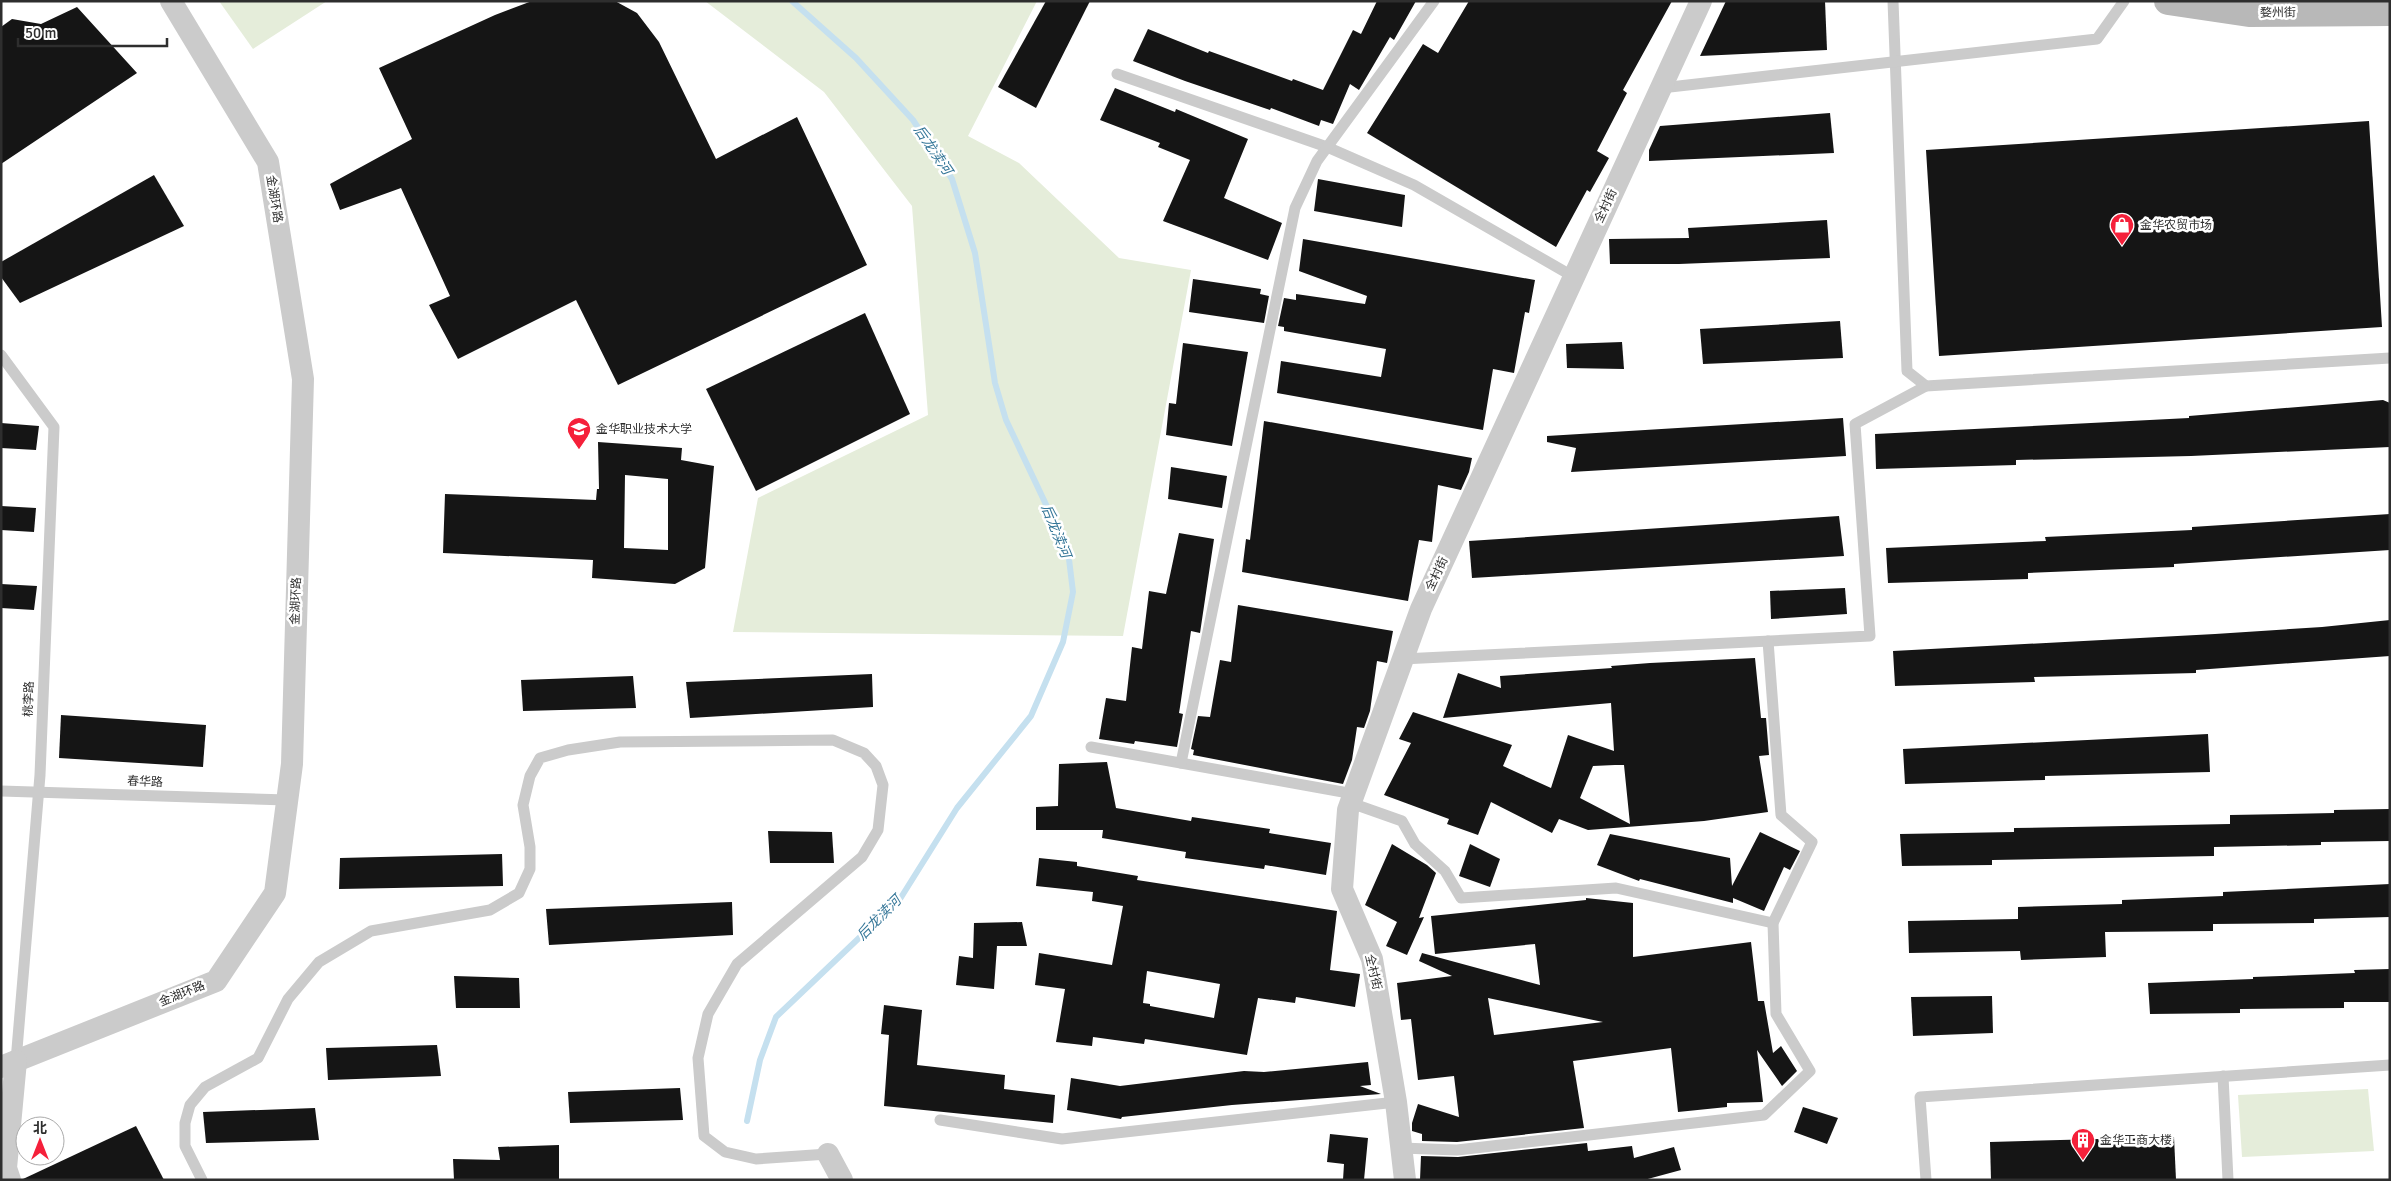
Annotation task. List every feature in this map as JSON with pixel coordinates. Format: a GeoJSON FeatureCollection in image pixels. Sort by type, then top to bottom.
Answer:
{"type":"FeatureCollection","features":[{"type":"Feature","properties":{"kind":"main road","name":"婺州街"},"geometry":{"type":"LineString","coordinates":[[2168,1],[2249,13],[2390,12]]}},
{"type":"Feature","properties":{"kind":"street","name":"金湖环路"},"geometry":{"type":"LineString","coordinates":[[8,1064],[216,981],[275,893],[292,764],[303,379],[268,162],[171,1]]}},
{"type":"Feature","properties":{"kind":"street","name":"全村街"},"geometry":{"type":"LineString","coordinates":[[1405,1180],[1396,1102],[1372,958],[1342,889],[1352,798],[1421,609],[1701,1]]}},
{"type":"Feature","properties":{"kind":"street"},"geometry":{"type":"LineString","coordinates":[[8,1064],[6,1168],[10,1180]]}},
{"type":"Feature","properties":{"kind":"street"},"geometry":{"type":"LineString","coordinates":[[828,1154],[842,1180]]}},
{"type":"Feature","properties":{"kind":"lane"},"geometry":{"type":"LineString","coordinates":[[1181,763],[1295,208],[1317,161],[1434,1]]}},
{"type":"Feature","properties":{"kind":"lane"},"geometry":{"type":"LineString","coordinates":[[1893,1],[1907,370],[1926,386]]}},
{"type":"Feature","properties":{"kind":"lane"},"geometry":{"type":"LineString","coordinates":[[1661,88],[2097,39],[2124,1]]}},
{"type":"Feature","properties":{"kind":"lane"},"geometry":{"type":"LineString","coordinates":[[1117,74],[1327,147],[1414,185],[1574,277]]}},
{"type":"Feature","properties":{"kind":"lane","name":"桃李路"},"geometry":{"type":"LineString","coordinates":[[1,355],[54,427],[38,792],[8,1064]]}},
{"type":"Feature","properties":{"kind":"lane"},"geometry":{"type":"LineString","coordinates":[[1402,659],[1870,636],[1855,424],[1926,386],[2390,358]]}},
{"type":"Feature","properties":{"kind":"lane"},"geometry":{"type":"LineString","coordinates":[[1401,1148],[1457,1150],[1764,1115],[1810,1071],[1776,1014],[1773,923],[1812,842],[1781,815],[1768,641]]}},
{"type":"Feature","properties":{"kind":"lane"},"geometry":{"type":"LineString","coordinates":[[202,1180],[185,1146],[185,1124],[190,1105],[204,1087],[258,1058],[288,999],[319,962],[371,931],[490,910],[519,893],[530,869],[530,847],[523,806],[530,776],[540,758],[568,750],[620,742],[833,740],[864,753],[876,766],[882,785],[878,830],[862,857],[737,964],[708,1014],[698,1058],[704,1136],[725,1152],[756,1159],[828,1154]]}},
{"type":"Feature","properties":{"kind":"lane"},"geometry":{"type":"LineString","coordinates":[[1091,746],[1352,798],[1402,821],[1415,844],[1445,871],[1461,898],[1616,888],[1773,923]]}},
{"type":"Feature","properties":{"kind":"lane","name":"春华路"},"geometry":{"type":"LineString","coordinates":[[1,791],[287,800]]}},
{"type":"Feature","properties":{"kind":"lane"},"geometry":{"type":"LineString","coordinates":[[1926,1180],[1920,1097],[2390,1065]]}},
{"type":"Feature","properties":{"kind":"lane"},"geometry":{"type":"LineString","coordinates":[[2223,1076],[2228,1180]]}},
{"type":"Feature","properties":{"kind":"lane"},"geometry":{"type":"LineString","coordinates":[[940,1120],[1062,1139],[1396,1102]]}},
{"type":"Feature","properties":{"kind":"green space"},"geometry":{"type":"Polygon","coordinates":[[[219,1],[327,1],[253,49],[219,1]]]}},
{"type":"Feature","properties":{"kind":"green space"},"geometry":{"type":"Polygon","coordinates":[[[705,1],[1037,1],[968,136],[1019,163],[1119,258],[1191,270],[1123,636],[733,632],[758,498],[928,415],[912,206],[824,92],[705,1]]]}},
{"type":"Feature","properties":{"kind":"green space"},"geometry":{"type":"Polygon","coordinates":[[[2368,1089],[2374,1151],[2242,1157],[2238,1095],[2368,1089]]]}},
{"type":"Feature","properties":{"kind":"building"},"geometry":{"type":"Polygon","coordinates":[[[532,1],[615,1],[637,13],[659,42],[716,159],[797,117],[867,265],[618,385],[576,300],[458,359],[429,305],[450,296],[401,188],[340,210],[330,184],[412,139],[379,68],[495,15],[532,1]]]}},
{"type":"Feature","properties":{"kind":"building"},"geometry":{"type":"Polygon","coordinates":[[[1046,1],[1090,1],[1036,108],[998,87],[1046,1]]]}},
{"type":"Feature","properties":{"kind":"building"},"geometry":{"type":"Polygon","coordinates":[[[1377,1],[1416,1],[1394,40],[1390,37],[1359,90],[1350,84],[1333,124],[1321,120],[1319,126],[1271,108],[1270,110],[1185,81],[1133,61],[1148,29],[1208,53],[1209,51],[1292,81],[1293,79],[1323,90],[1353,30],[1361,34],[1377,1]]]}},
{"type":"Feature","properties":{"kind":"building"},"geometry":{"type":"Polygon","coordinates":[[[1469,1],[1672,1],[1623,90],[1627,93],[1597,151],[1609,158],[1590,192],[1587,190],[1556,247],[1367,133],[1423,44],[1438,53],[1469,1]]]}},
{"type":"Feature","properties":{"kind":"building"},"geometry":{"type":"Polygon","coordinates":[[[1726,1],[1825,1],[1827,50],[1700,56],[1726,1]]]}},
{"type":"Feature","properties":{"kind":"building"},"geometry":{"type":"Polygon","coordinates":[[[77,7],[137,73],[1,164],[1,27],[12,19],[41,24],[77,7]]]}},
{"type":"Feature","properties":{"kind":"building"},"geometry":{"type":"Polygon","coordinates":[[[1115,88],[1175,112],[1176,109],[1248,139],[1224,198],[1282,223],[1268,260],[1163,221],[1190,160],[1158,147],[1160,143],[1100,120],[1115,88]]]}},
{"type":"Feature","properties":{"kind":"building"},"geometry":{"type":"Polygon","coordinates":[[[1830,113],[1834,153],[1649,161],[1649,150],[1660,126],[1830,113]]]}},
{"type":"Feature","properties":{"kind":"building"},"geometry":{"type":"Polygon","coordinates":[[[2369,121],[2382,327],[1939,356],[1926,150],[2369,121]]]}},
{"type":"Feature","properties":{"kind":"building"},"geometry":{"type":"Polygon","coordinates":[[[154,175],[184,226],[20,303],[1,277],[1,262],[154,175]]]}},
{"type":"Feature","properties":{"kind":"building"},"geometry":{"type":"Polygon","coordinates":[[[1318,179],[1405,195],[1402,227],[1314,211],[1318,179]]]}},
{"type":"Feature","properties":{"kind":"building"},"geometry":{"type":"Polygon","coordinates":[[[1827,220],[1830,258],[1679,264],[1610,264],[1609,239],[1689,238],[1688,228],[1827,220]]]}},
{"type":"Feature","properties":{"kind":"building"},"geometry":{"type":"Polygon","coordinates":[[[1303,239],[1535,280],[1529,313],[1525,312],[1514,373],[1493,369],[1483,430],[1277,393],[1281,361],[1381,377],[1386,349],[1284,331],[1284,327],[1278,326],[1284,298],[1296,300],[1296,294],[1365,304],[1367,296],[1299,271],[1303,239]]]}},
{"type":"Feature","properties":{"kind":"building"},"geometry":{"type":"Polygon","coordinates":[[[1193,279],[1261,289],[1260,294],[1269,296],[1264,323],[1189,312],[1193,279]]]}},
{"type":"Feature","properties":{"kind":"building"},"geometry":{"type":"Polygon","coordinates":[[[865,313],[910,414],[756,491],[706,389],[865,313]]]}},
{"type":"Feature","properties":{"kind":"building"},"geometry":{"type":"Polygon","coordinates":[[[1840,321],[1843,358],[1703,364],[1700,329],[1840,321]]]}},
{"type":"Feature","properties":{"kind":"building"},"geometry":{"type":"Polygon","coordinates":[[[1622,342],[1624,369],[1567,368],[1566,344],[1622,342]]]}},
{"type":"Feature","properties":{"kind":"building"},"geometry":{"type":"Polygon","coordinates":[[[1183,343],[1248,352],[1232,446],[1166,435],[1169,403],[1176,404],[1183,343]]]}},
{"type":"Feature","properties":{"kind":"building"},"geometry":{"type":"Polygon","coordinates":[[[2383,400],[2390,403],[2390,447],[2191,456],[2016,460],[2016,465],[1876,469],[1875,434],[2189,418],[2189,416],[2383,400]]]}},
{"type":"Feature","properties":{"kind":"building"},"geometry":{"type":"Polygon","coordinates":[[[1843,418],[1846,456],[1571,472],[1576,448],[1547,442],[1547,436],[1843,418]]]}},
{"type":"Feature","properties":{"kind":"building"},"geometry":{"type":"Polygon","coordinates":[[[1264,421],[1472,458],[1469,472],[1461,490],[1438,485],[1432,542],[1419,540],[1408,601],[1242,572],[1246,539],[1250,540],[1264,421]]]}},
{"type":"Feature","properties":{"kind":"building"},"geometry":{"type":"Polygon","coordinates":[[[1,423],[39,426],[36,450],[1,448],[1,423]]]}},
{"type":"Feature","properties":{"kind":"building"},"geometry":{"type":"Polygon","coordinates":[[[598,442],[682,448],[681,460],[714,466],[705,568],[675,584],[592,578],[593,560],[443,553],[445,494],[596,500],[597,489],[599,489],[598,442]],[[625,475],[624,548],[668,550],[668,479],[625,475]]]}},
{"type":"Feature","properties":{"kind":"building"},"geometry":{"type":"Polygon","coordinates":[[[1171,467],[1227,476],[1222,508],[1168,499],[1171,467]]]}},
{"type":"Feature","properties":{"kind":"building"},"geometry":{"type":"Polygon","coordinates":[[[1,506],[36,508],[34,532],[1,530],[1,506]]]}},
{"type":"Feature","properties":{"kind":"building"},"geometry":{"type":"Polygon","coordinates":[[[2390,514],[2390,550],[2174,564],[2174,567],[2028,573],[2028,579],[1888,583],[1886,548],[2046,541],[2045,537],[2192,530],[2192,527],[2390,514]]]}},
{"type":"Feature","properties":{"kind":"building"},"geometry":{"type":"Polygon","coordinates":[[[1839,516],[1844,556],[1472,578],[1469,541],[1839,516]]]}},
{"type":"Feature","properties":{"kind":"building"},"geometry":{"type":"Polygon","coordinates":[[[1179,533],[1214,539],[1200,633],[1191,631],[1179,713],[1183,714],[1177,747],[1135,741],[1134,744],[1099,739],[1106,698],[1126,701],[1132,647],[1142,649],[1149,591],[1166,594],[1179,533]]]}},
{"type":"Feature","properties":{"kind":"building"},"geometry":{"type":"Polygon","coordinates":[[[1,584],[37,586],[34,610],[1,608],[1,584]]]}},
{"type":"Feature","properties":{"kind":"building"},"geometry":{"type":"Polygon","coordinates":[[[1845,588],[1847,614],[1771,619],[1770,591],[1845,588]]]}},
{"type":"Feature","properties":{"kind":"building"},"geometry":{"type":"Polygon","coordinates":[[[1238,605],[1393,631],[1387,663],[1377,661],[1370,711],[1364,728],[1357,727],[1352,760],[1343,784],[1193,755],[1194,750],[1191,749],[1198,716],[1210,717],[1220,660],[1231,662],[1238,605]]]}},
{"type":"Feature","properties":{"kind":"building"},"geometry":{"type":"Polygon","coordinates":[[[2390,620],[2390,656],[2196,670],[2196,673],[2034,677],[2035,682],[1895,686],[1893,651],[2215,634],[2322,627],[2390,620]]]}},
{"type":"Feature","properties":{"kind":"building"},"geometry":{"type":"Polygon","coordinates":[[[1755,658],[1761,718],[1766,718],[1769,755],[1759,756],[1768,812],[1704,821],[1588,830],[1559,819],[1552,833],[1491,802],[1478,835],[1447,824],[1449,819],[1384,795],[1411,743],[1399,739],[1413,712],[1512,745],[1503,766],[1551,788],[1568,735],[1614,751],[1611,703],[1443,718],[1458,673],[1501,688],[1500,676],[1612,668],[1611,666],[1755,658]],[[1624,765],[1593,766],[1580,798],[1630,824],[1624,765]]]}},
{"type":"Feature","properties":{"kind":"building"},"geometry":{"type":"Polygon","coordinates":[[[872,674],[873,707],[690,718],[686,682],[872,674]]]}},
{"type":"Feature","properties":{"kind":"building"},"geometry":{"type":"Polygon","coordinates":[[[633,676],[636,708],[523,711],[521,680],[633,676]]]}},
{"type":"Feature","properties":{"kind":"building"},"geometry":{"type":"Polygon","coordinates":[[[61,715],[206,725],[203,767],[59,758],[61,715]]]}},
{"type":"Feature","properties":{"kind":"building"},"geometry":{"type":"Polygon","coordinates":[[[2208,734],[2210,772],[2045,776],[2045,780],[1905,784],[1903,749],[2208,734]]]}},
{"type":"Feature","properties":{"kind":"building"},"geometry":{"type":"Polygon","coordinates":[[[1107,762],[1116,808],[1191,821],[1192,817],[1270,829],[1269,833],[1331,843],[1326,875],[1265,865],[1264,869],[1185,858],[1186,852],[1102,838],[1103,830],[1036,830],[1036,807],[1058,806],[1059,764],[1107,762]]]}},
{"type":"Feature","properties":{"kind":"building"},"geometry":{"type":"Polygon","coordinates":[[[2390,809],[2390,841],[2321,842],[2321,845],[2214,847],[2214,856],[1992,860],[1992,865],[1902,866],[1900,834],[2014,832],[2014,828],[2230,824],[2230,815],[2334,813],[2334,810],[2390,809]]]}},
{"type":"Feature","properties":{"kind":"building"},"geometry":{"type":"Polygon","coordinates":[[[768,831],[832,832],[834,863],[770,863],[768,831]]]}},
{"type":"Feature","properties":{"kind":"building"},"geometry":{"type":"Polygon","coordinates":[[[1760,832],[1800,851],[1790,870],[1784,867],[1764,911],[1733,898],[1733,903],[1640,879],[1639,881],[1597,865],[1610,834],[1730,858],[1732,886],[1760,832]]]}},
{"type":"Feature","properties":{"kind":"building"},"geometry":{"type":"Polygon","coordinates":[[[1392,844],[1427,865],[1436,873],[1419,918],[1424,917],[1407,955],[1386,946],[1397,922],[1365,905],[1392,844]]]}},
{"type":"Feature","properties":{"kind":"building"},"geometry":{"type":"Polygon","coordinates":[[[1470,844],[1500,859],[1490,887],[1459,876],[1470,844]]]}},
{"type":"Feature","properties":{"kind":"building"},"geometry":{"type":"Polygon","coordinates":[[[502,854],[503,886],[339,889],[340,858],[502,854]]]}},
{"type":"Feature","properties":{"kind":"building"},"geometry":{"type":"Polygon","coordinates":[[[1039,858],[1077,862],[1077,866],[1138,876],[1137,880],[1337,911],[1330,970],[1360,974],[1355,1007],[1296,997],[1295,1003],[1258,998],[1247,1055],[1145,1039],[1144,1044],[1093,1037],[1092,1046],[1056,1042],[1065,989],[1035,985],[1039,953],[1112,965],[1123,906],[1092,901],[1093,892],[1036,886],[1039,858]],[[1147,971],[1143,1003],[1214,1018],[1220,984],[1147,971]]]}},
{"type":"Feature","properties":{"kind":"building"},"geometry":{"type":"Polygon","coordinates":[[[2390,884],[2390,917],[2314,919],[2314,923],[2213,924],[2213,931],[2105,932],[2106,957],[2021,960],[2020,951],[1909,953],[1908,921],[2018,919],[2018,907],[2122,904],[2122,900],[2223,896],[2223,892],[2390,884]]]}},
{"type":"Feature","properties":{"kind":"building"},"geometry":{"type":"Polygon","coordinates":[[[1586,898],[1633,903],[1633,957],[1751,942],[1758,1001],[1764,1001],[1773,1053],[1781,1046],[1797,1071],[1782,1086],[1757,1050],[1763,1102],[1727,1103],[1727,1107],[1678,1112],[1671,1048],[1573,1061],[1584,1128],[1457,1142],[1422,1141],[1422,1134],[1412,1131],[1412,1123],[1418,1104],[1459,1117],[1454,1076],[1418,1080],[1411,1019],[1401,1020],[1397,983],[1452,976],[1419,961],[1422,953],[1540,985],[1535,944],[1435,954],[1431,916],[1586,900],[1586,898]],[[1488,998],[1494,1035],[1603,1022],[1488,998]]]}},
{"type":"Feature","properties":{"kind":"building"},"geometry":{"type":"Polygon","coordinates":[[[732,902],[733,935],[549,945],[546,909],[732,902]]]}},
{"type":"Feature","properties":{"kind":"building"},"geometry":{"type":"Polygon","coordinates":[[[1022,922],[1027,946],[997,946],[994,989],[956,985],[959,956],[973,958],[974,923],[1022,922]]]}},
{"type":"Feature","properties":{"kind":"building"},"geometry":{"type":"Polygon","coordinates":[[[2390,969],[2390,1002],[2344,1002],[2344,1008],[2240,1009],[2240,1013],[2150,1014],[2148,983],[2253,979],[2253,977],[2355,973],[2354,970],[2390,969]]]}},
{"type":"Feature","properties":{"kind":"building"},"geometry":{"type":"Polygon","coordinates":[[[454,976],[519,978],[520,1008],[456,1008],[454,976]]]}},
{"type":"Feature","properties":{"kind":"building"},"geometry":{"type":"Polygon","coordinates":[[[1992,996],[1993,1033],[1913,1036],[1911,997],[1992,996]]]}},
{"type":"Feature","properties":{"kind":"building"},"geometry":{"type":"Polygon","coordinates":[[[884,1005],[922,1010],[917,1065],[1005,1075],[1004,1089],[1055,1095],[1053,1123],[884,1106],[889,1035],[881,1034],[884,1005]]]}},
{"type":"Feature","properties":{"kind":"building"},"geometry":{"type":"Polygon","coordinates":[[[437,1045],[441,1076],[328,1080],[326,1048],[437,1045]]]}},
{"type":"Feature","properties":{"kind":"building"},"geometry":{"type":"Polygon","coordinates":[[[1368,1062],[1371,1085],[1360,1086],[1381,1094],[1232,1105],[1122,1117],[1121,1119],[1067,1110],[1071,1078],[1120,1086],[1244,1071],[1264,1072],[1368,1062]]]}},
{"type":"Feature","properties":{"kind":"building"},"geometry":{"type":"Polygon","coordinates":[[[680,1088],[683,1120],[570,1123],[568,1092],[680,1088]]]}},
{"type":"Feature","properties":{"kind":"building"},"geometry":{"type":"Polygon","coordinates":[[[1803,1107],[1838,1118],[1827,1144],[1794,1132],[1803,1107]]]}},
{"type":"Feature","properties":{"kind":"building"},"geometry":{"type":"Polygon","coordinates":[[[315,1108],[319,1140],[206,1143],[203,1112],[315,1108]]]}},
{"type":"Feature","properties":{"kind":"building"},"geometry":{"type":"Polygon","coordinates":[[[136,1126],[164,1180],[23,1180],[51,1166],[65,1166],[65,1159],[136,1126]]]}},
{"type":"Feature","properties":{"kind":"building"},"geometry":{"type":"Polygon","coordinates":[[[1330,1134],[1368,1138],[1364,1180],[1343,1180],[1344,1164],[1327,1162],[1330,1134]]]}},
{"type":"Feature","properties":{"kind":"building","name":"金华工商大楼"},"geometry":{"type":"Polygon","coordinates":[[[2174,1137],[2176,1180],[1991,1180],[1990,1142],[2174,1137]]]}},
{"type":"Feature","properties":{"kind":"building"},"geometry":{"type":"Polygon","coordinates":[[[1587,1143],[1588,1151],[1632,1146],[1634,1158],[1674,1147],[1681,1170],[1644,1180],[1420,1180],[1421,1156],[1458,1157],[1587,1143]]]}},
{"type":"Feature","properties":{"kind":"building"},"geometry":{"type":"Polygon","coordinates":[[[559,1145],[559,1180],[454,1180],[453,1159],[500,1160],[498,1147],[559,1145]]]}},
{"type":"Feature","properties":{"kind":"waterway","name":"后龙渎河"},"geometry":{"type":"LineString","coordinates":[[747,1121],[760,1060],[776,1017],[900,899],[957,808],[1031,716],[1063,642],[1073,592],[1068,551],[1006,420],[995,383],[975,253],[952,179],[913,120],[856,58],[792,1]]}},
{"type":"Feature","properties":{"kind":"place","name":"金华农贸市场"},"geometry":{"type":"Point","coordinates":[2122,246]}},
{"type":"Feature","properties":{"kind":"place","name":"金华职业技术大学"},"geometry":{"type":"Point","coordinates":[579,450]}},
{"type":"Feature","properties":{"kind":"place","name":"金华工商大楼"},"geometry":{"type":"Point","coordinates":[2083,1161]}}]}
